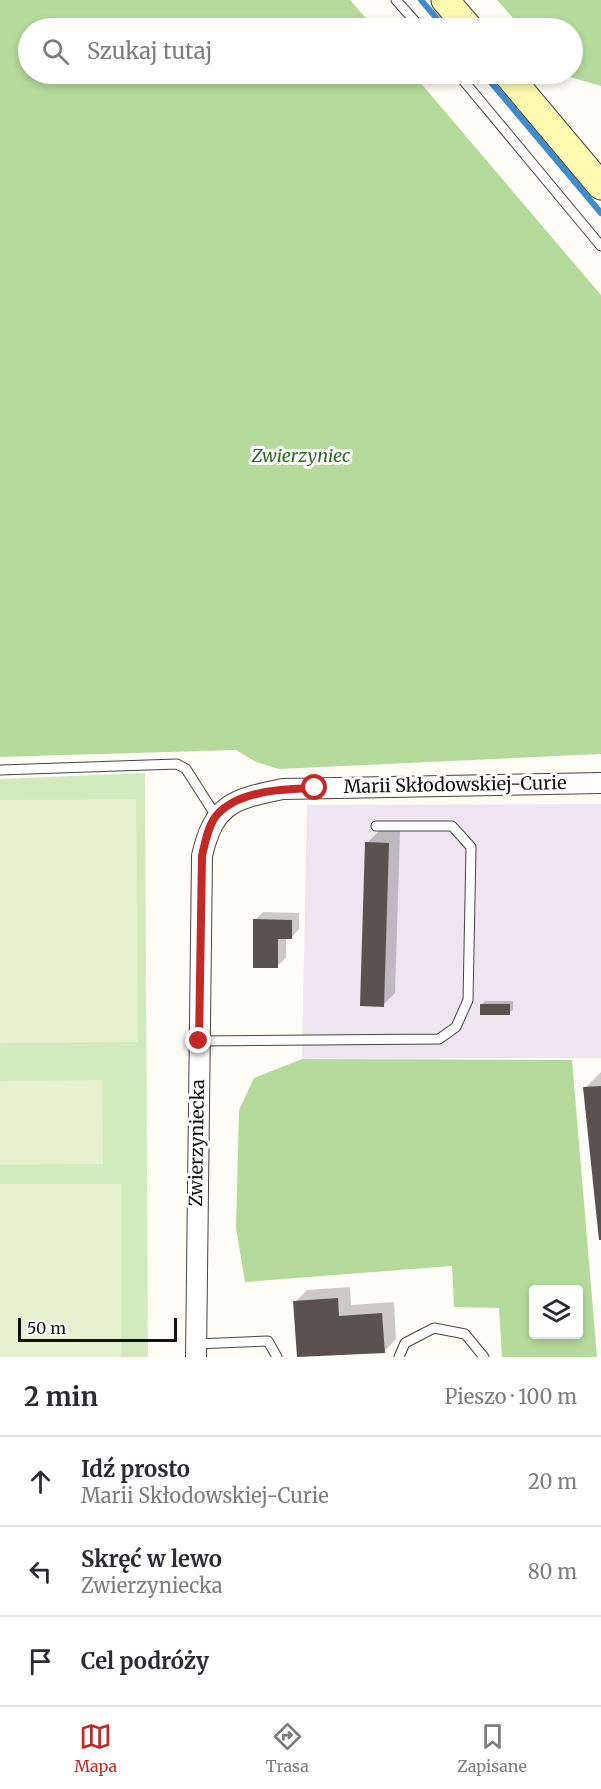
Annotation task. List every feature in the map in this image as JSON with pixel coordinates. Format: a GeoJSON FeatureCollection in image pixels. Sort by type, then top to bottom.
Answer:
{"type":"FeatureCollection","features":[{"type":"Feature","properties":{"kind":"main road"},"geometry":{"type":"LineString","coordinates":[[445,0],[460,18]]}},
{"type":"Feature","properties":{"kind":"main road"},"geometry":{"type":"LineString","coordinates":[[515,84],[601,186]]}},
{"type":"Feature","properties":{"kind":"street","name":"Marii Skłodowskiej-Curie"},"geometry":{"type":"LineString","coordinates":[[216,816],[239,800],[283,789],[601,783]]}},
{"type":"Feature","properties":{"kind":"street","name":"Zwierzyniecka"},"geometry":{"type":"LineString","coordinates":[[196,1350],[202,856],[206,836],[216,816]]}},
{"type":"Feature","properties":{"kind":"lane"},"geometry":{"type":"LineString","coordinates":[[396,0],[412,18]]}},
{"type":"Feature","properties":{"kind":"lane"},"geometry":{"type":"LineString","coordinates":[[466,84],[601,246]]}},
{"type":"Feature","properties":{"kind":"lane"},"geometry":{"type":"LineString","coordinates":[[0,770],[177,764],[186,769],[216,816]]}},
{"type":"Feature","properties":{"kind":"lane"},"geometry":{"type":"LineString","coordinates":[[199,1041],[439,1039],[456,1027],[468,1000],[471,847],[452,826],[376,826]]}},
{"type":"Feature","properties":{"kind":"lane"},"geometry":{"type":"LineString","coordinates":[[399,1357],[405,1343],[434,1328],[465,1334],[484,1357]]}},
{"type":"Feature","properties":{"kind":"lane"},"geometry":{"type":"LineString","coordinates":[[196,1350],[268,1341],[277,1357]]}},
{"type":"Feature","properties":{"kind":"shaded area"},"geometry":{"type":"Polygon","coordinates":[[[601,804],[601,1058],[302,1059],[307,805],[601,804]]]}},
{"type":"Feature","properties":{"kind":"green space","name":"Zwierzyniec"},"geometry":{"type":"Polygon","coordinates":[[[0,0],[350,0],[366,18],[18,18],[18,84],[422,84],[601,295],[601,754],[279,769],[256,762],[236,750],[0,757],[0,0]]]}},
{"type":"Feature","properties":{"kind":"green space"},"geometry":{"type":"Polygon","coordinates":[[[497,0],[601,0],[601,86],[583,81],[583,18],[513,18],[497,0]]]}},
{"type":"Feature","properties":{"kind":"green space"},"geometry":{"type":"Polygon","coordinates":[[[145,773],[148,1357],[0,1357],[0,779],[145,773]]]}},
{"type":"Feature","properties":{"kind":"green space"},"geometry":{"type":"Polygon","coordinates":[[[136,799],[138,1042],[0,1043],[0,800],[136,799]]]}},
{"type":"Feature","properties":{"kind":"green space"},"geometry":{"type":"Polygon","coordinates":[[[302,1059],[572,1060],[597,1357],[502,1357],[499,1308],[454,1307],[452,1266],[245,1282],[236,1228],[239,1110],[254,1078],[302,1059]]]}},
{"type":"Feature","properties":{"kind":"green space"},"geometry":{"type":"Polygon","coordinates":[[[102,1080],[103,1164],[0,1165],[0,1081],[102,1080]]]}},
{"type":"Feature","properties":{"kind":"green space"},"geometry":{"type":"Polygon","coordinates":[[[0,1184],[121,1184],[121,1357],[0,1357],[0,1184]]]}},
{"type":"Feature","properties":{"kind":"building"},"geometry":{"type":"Polygon","coordinates":[[[365,842],[389,843],[384,1007],[360,1006],[365,842]]]}},
{"type":"Feature","properties":{"kind":"building"},"geometry":{"type":"Polygon","coordinates":[[[253,919],[292,920],[292,939],[278,939],[278,968],[253,968],[253,919]]]}},
{"type":"Feature","properties":{"kind":"building"},"geometry":{"type":"Polygon","coordinates":[[[480,1004],[510,1004],[510,1015],[480,1015],[480,1004]]]}},
{"type":"Feature","properties":{"kind":"building"},"geometry":{"type":"Polygon","coordinates":[[[601,1086],[601,1240],[599,1240],[583,1087],[601,1086]]]}},
{"type":"Feature","properties":{"kind":"building"},"geometry":{"type":"Polygon","coordinates":[[[338,1298],[339,1316],[382,1313],[385,1353],[297,1357],[293,1301],[338,1298]]]}},
{"type":"Feature","properties":{"kind":"waterway"},"geometry":{"type":"LineString","coordinates":[[421,0],[436,18]]}},
{"type":"Feature","properties":{"kind":"waterway"},"geometry":{"type":"LineString","coordinates":[[492,84],[601,213]]}},
{"type":"Feature","properties":{"kind":"route"},"geometry":{"type":"LineString","coordinates":[[199,1041],[202,856],[206,836],[216,816],[227,806],[239,800],[283,789],[315,788]]}}]}
